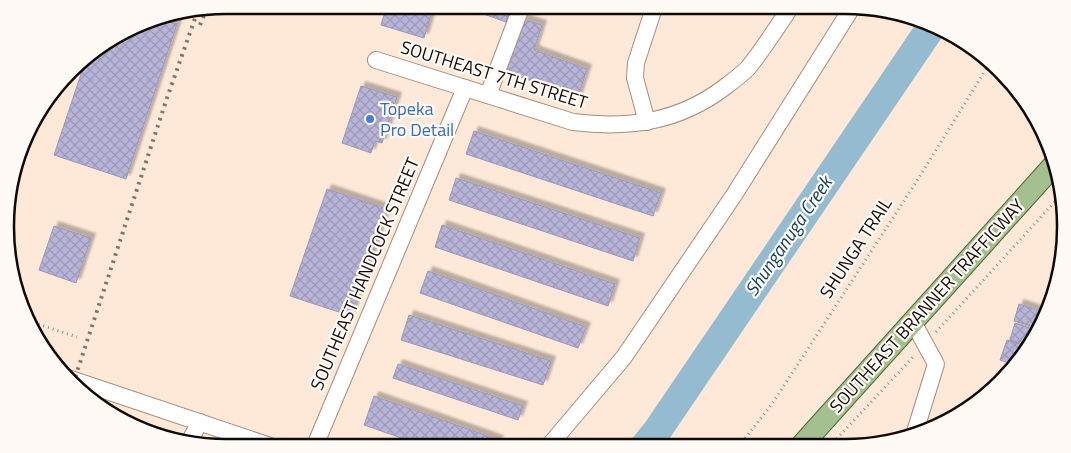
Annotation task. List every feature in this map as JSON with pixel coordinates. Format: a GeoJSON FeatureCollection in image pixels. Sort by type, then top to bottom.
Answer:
{"type":"FeatureCollection","features":[{"type":"Feature","properties":{"kind":"main road","name":"SOUTHEAST BRANNER TRAFFICWAY"},"geometry":{"type":"LineString","coordinates":[[806,439],[1050,170]]}},
{"type":"Feature","properties":{"kind":"street"},"geometry":{"type":"LineString","coordinates":[[488,95],[519,14]]}},
{"type":"Feature","properties":{"kind":"street"},"geometry":{"type":"LineString","coordinates":[[647,122],[635,78],[636,63],[652,14]]}},
{"type":"Feature","properties":{"kind":"street","name":"SOUTHEAST 7TH STREET"},"geometry":{"type":"LineString","coordinates":[[376,60],[573,122],[600,126],[628,125],[647,122],[688,109],[714,96],[747,68],[786,14]]}},
{"type":"Feature","properties":{"kind":"street"},"geometry":{"type":"LineString","coordinates":[[555,439],[624,357],[734,195],[848,14]]}},
{"type":"Feature","properties":{"kind":"street","name":"SOUTHEAST HANDCOCK STREET"},"geometry":{"type":"LineString","coordinates":[[318,439],[465,88]]}},
{"type":"Feature","properties":{"kind":"street"},"geometry":{"type":"LineString","coordinates":[[913,322],[936,364],[917,427]]}},
{"type":"Feature","properties":{"kind":"street"},"geometry":{"type":"LineString","coordinates":[[82,383],[250,439]]}},
{"type":"Feature","properties":{"kind":"street"},"geometry":{"type":"LineString","coordinates":[[192,436],[200,422]]}},
{"type":"Feature","properties":{"kind":"path","name":"SHUNGA TRAIL"},"geometry":{"type":"LineString","coordinates":[[743,439],[777,396],[913,187],[986,68]]}},
{"type":"Feature","properties":{"kind":"path"},"geometry":{"type":"LineString","coordinates":[[837,439],[926,344],[1055,200]]}},
{"type":"Feature","properties":{"kind":"path"},"geometry":{"type":"LineString","coordinates":[[37,324],[77,337]]}},
{"type":"Feature","properties":{"kind":"building"},"geometry":{"type":"Polygon","coordinates":[[[384,14],[431,14],[424,38],[381,25],[384,14]]]}},
{"type":"Feature","properties":{"kind":"building"},"geometry":{"type":"Polygon","coordinates":[[[483,14],[509,14],[506,22],[483,14]]]}},
{"type":"Feature","properties":{"kind":"building"},"geometry":{"type":"Polygon","coordinates":[[[523,19],[542,25],[534,50],[587,69],[578,97],[506,72],[523,19]]]}},
{"type":"Feature","properties":{"kind":"building"},"geometry":{"type":"Polygon","coordinates":[[[169,22],[177,24],[126,179],[54,155],[82,70],[108,50],[132,36],[169,22]]]}},
{"type":"Feature","properties":{"kind":"building","name":"Topeka Pro Detail"},"geometry":{"type":"Polygon","coordinates":[[[361,86],[397,97],[382,143],[375,141],[371,153],[342,143],[361,86]]]}},
{"type":"Feature","properties":{"kind":"building"},"geometry":{"type":"Polygon","coordinates":[[[474,131],[661,193],[653,216],[466,154],[474,131]]]}},
{"type":"Feature","properties":{"kind":"building"},"geometry":{"type":"Polygon","coordinates":[[[456,178],[640,238],[633,261],[449,200],[456,178]]]}},
{"type":"Feature","properties":{"kind":"building"},"geometry":{"type":"Polygon","coordinates":[[[327,189],[387,209],[351,316],[290,296],[327,189]]]}},
{"type":"Feature","properties":{"kind":"building"},"geometry":{"type":"Polygon","coordinates":[[[442,225],[615,284],[608,306],[435,247],[442,225]]]}},
{"type":"Feature","properties":{"kind":"building"},"geometry":{"type":"Polygon","coordinates":[[[54,226],[91,238],[76,283],[39,270],[54,226]]]}},
{"type":"Feature","properties":{"kind":"building"},"geometry":{"type":"Polygon","coordinates":[[[428,271],[586,327],[578,348],[420,293],[428,271]]]}},
{"type":"Feature","properties":{"kind":"building"},"geometry":{"type":"Polygon","coordinates":[[[1019,304],[1040,311],[1032,326],[1014,321],[1019,304]]]}},
{"type":"Feature","properties":{"kind":"building"},"geometry":{"type":"Polygon","coordinates":[[[409,315],[551,361],[543,385],[401,340],[409,315]]]}},
{"type":"Feature","properties":{"kind":"building"},"geometry":{"type":"Polygon","coordinates":[[[1015,323],[1031,329],[1022,344],[1010,340],[1015,323]]]}},
{"type":"Feature","properties":{"kind":"building"},"geometry":{"type":"Polygon","coordinates":[[[1007,340],[1021,344],[1008,363],[1000,360],[1007,340]]]}},
{"type":"Feature","properties":{"kind":"building"},"geometry":{"type":"Polygon","coordinates":[[[398,364],[523,406],[518,420],[393,378],[398,364]]]}},
{"type":"Feature","properties":{"kind":"building"},"geometry":{"type":"Polygon","coordinates":[[[374,396],[496,439],[404,439],[364,425],[374,396]]]}},
{"type":"Feature","properties":{"kind":"waterway","name":"Shunganuga Creek"},"geometry":{"type":"LineString","coordinates":[[650,439],[929,31]]}},
{"type":"Feature","properties":{"kind":"railway"},"geometry":{"type":"LineString","coordinates":[[200,25],[204,15]]}},
{"type":"Feature","properties":{"kind":"railway"},"geometry":{"type":"LineString","coordinates":[[75,376],[196,16]]}},
{"type":"Feature","properties":{"kind":"place","name":"Topeka Pro Detail"},"geometry":{"type":"Point","coordinates":[370,119]}}]}
